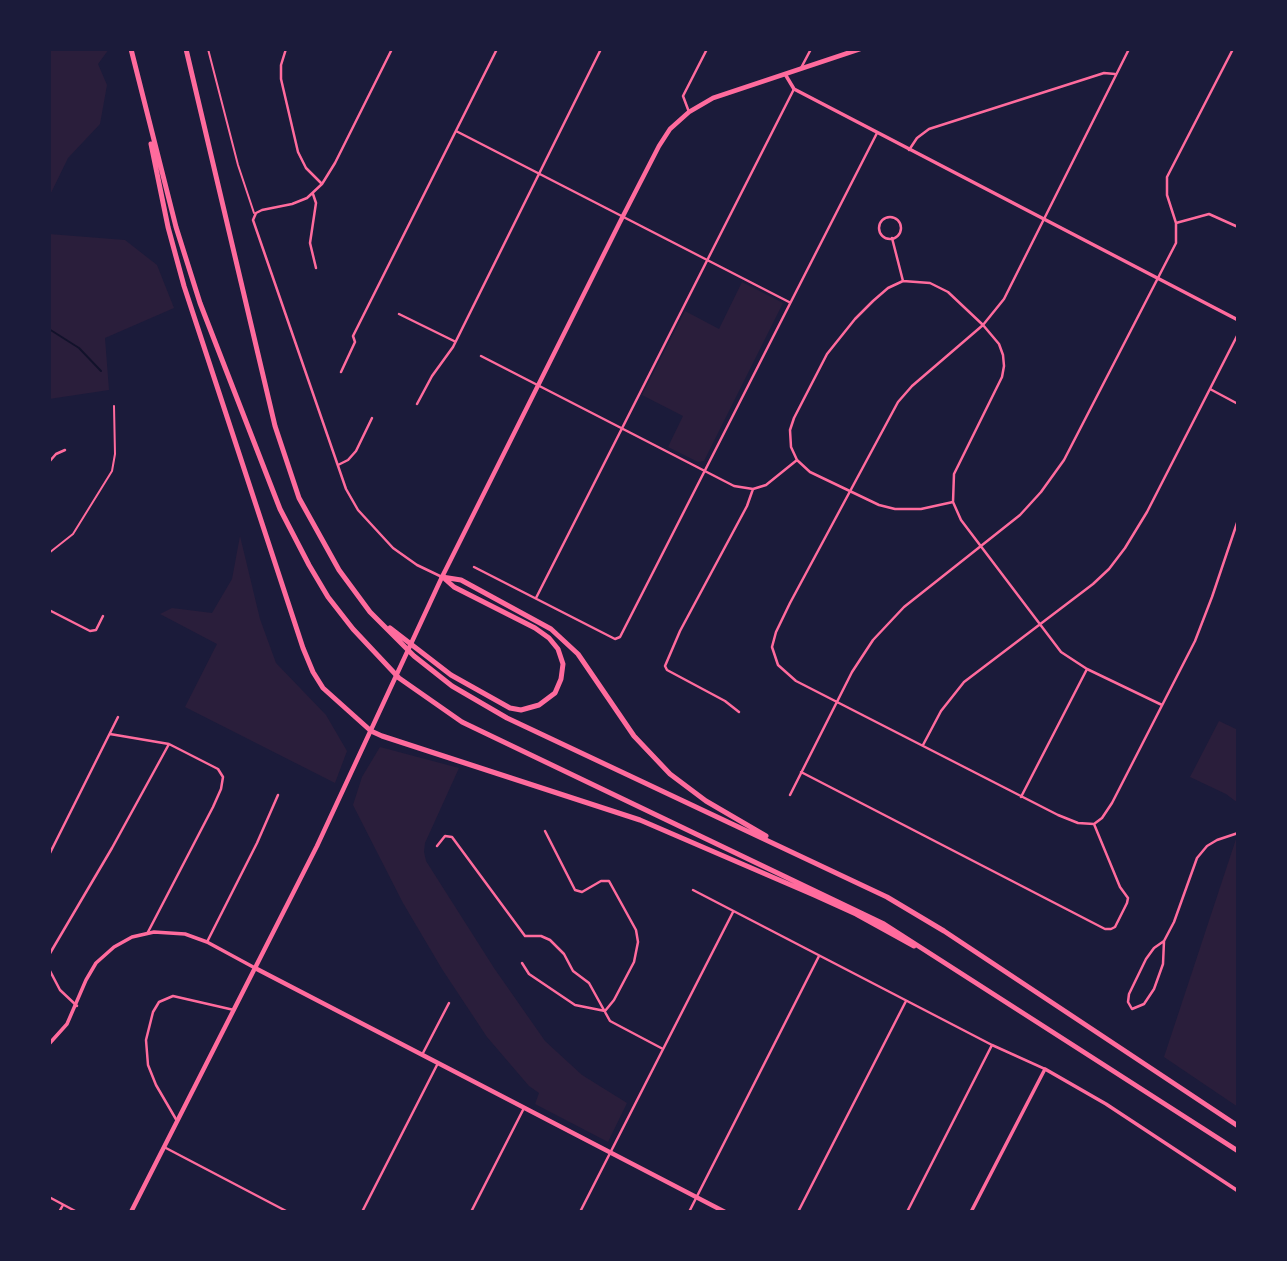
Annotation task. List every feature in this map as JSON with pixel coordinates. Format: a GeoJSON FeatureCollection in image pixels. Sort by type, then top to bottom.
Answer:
{"type":"FeatureCollection","features":[{"type":"Feature","properties":{"kind":"highway"},"geometry":{"type":"LineString","coordinates":[[131,49],[176,227],[200,303],[281,509],[328,597],[400,678],[462,722],[852,908],[912,940],[1238,1151]]}},
{"type":"Feature","properties":{"kind":"highway"},"geometry":{"type":"LineString","coordinates":[[186,49],[275,426],[299,498],[339,570],[370,612],[414,656],[442,678],[507,718],[887,897],[944,931],[1238,1125]]}},
{"type":"Feature","properties":{"kind":"highway"},"geometry":{"type":"LineString","coordinates":[[149,127],[154,165],[184,286],[303,648],[323,688],[370,731],[593,804],[675,834],[856,914],[957,971]]}},
{"type":"Feature","properties":{"kind":"highway"},"geometry":{"type":"LineString","coordinates":[[370,612],[451,675],[510,708],[521,710],[539,705],[555,693],[563,664],[558,649],[549,638],[535,628],[454,587],[442,577]]}},
{"type":"Feature","properties":{"kind":"highway"},"geometry":{"type":"LineString","coordinates":[[442,577],[461,580],[551,629],[578,654],[634,736],[670,774],[706,801],[793,852]]}},
{"type":"Feature","properties":{"kind":"main road"},"geometry":{"type":"LineString","coordinates":[[131,1212],[317,846],[422,617],[659,146],[670,129],[689,112],[713,98],[860,49]]}},
{"type":"Feature","properties":{"kind":"main road"},"geometry":{"type":"LineString","coordinates":[[255,968],[725,1212]]}},
{"type":"Feature","properties":{"kind":"street"},"geometry":{"type":"LineString","coordinates":[[286,49],[281,65],[281,79],[298,152],[306,168],[322,184]]}},
{"type":"Feature","properties":{"kind":"street"},"geometry":{"type":"LineString","coordinates":[[393,49],[322,184],[313,194],[301,201],[262,210],[255,215],[254,223],[346,489],[358,510],[380,536],[417,565],[442,577]]}},
{"type":"Feature","properties":{"kind":"street"},"geometry":{"type":"LineString","coordinates":[[341,372],[355,342],[353,336],[496,49]]}},
{"type":"Feature","properties":{"kind":"street"},"geometry":{"type":"LineString","coordinates":[[417,404],[432,376],[453,347],[601,49]]}},
{"type":"Feature","properties":{"kind":"street"},"geometry":{"type":"LineString","coordinates":[[689,112],[683,96],[707,49]]}},
{"type":"Feature","properties":{"kind":"street"},"geometry":{"type":"LineString","coordinates":[[801,68],[811,49]]}},
{"type":"Feature","properties":{"kind":"street"},"geometry":{"type":"LineString","coordinates":[[1129,49],[1010,290],[983,325],[901,397],[781,620],[772,647],[778,665],[788,675],[1021,797],[1072,821],[1094,824],[1100,821],[1108,809],[1195,640],[1238,520]]}},
{"type":"Feature","properties":{"kind":"street"},"geometry":{"type":"LineString","coordinates":[[790,795],[837,700],[860,660],[889,622],[927,587],[981,547],[1032,503],[1057,470],[1176,243],[1176,223],[1167,195],[1167,177],[1233,49]]}},
{"type":"Feature","properties":{"kind":"street"},"geometry":{"type":"LineString","coordinates":[[785,74],[794,89],[1238,320]]}},
{"type":"Feature","properties":{"kind":"street"},"geometry":{"type":"LineString","coordinates":[[909,150],[917,138],[929,129],[1104,74],[1117,74]]}},
{"type":"Feature","properties":{"kind":"street"},"geometry":{"type":"LineString","coordinates":[[536,598],[794,89]]}},
{"type":"Feature","properties":{"kind":"street"},"geometry":{"type":"LineString","coordinates":[[456,131],[789,302]]}},
{"type":"Feature","properties":{"kind":"street"},"geometry":{"type":"LineString","coordinates":[[474,567],[615,639],[619,638],[877,133]]}},
{"type":"Feature","properties":{"kind":"street"},"geometry":{"type":"LineString","coordinates":[[313,194],[315,208],[310,243],[316,268]]}},
{"type":"Feature","properties":{"kind":"street"},"geometry":{"type":"LineString","coordinates":[[1176,223],[1209,214],[1238,227]]}},
{"type":"Feature","properties":{"kind":"street"},"geometry":{"type":"LineString","coordinates":[[887,218],[893,218],[900,224],[899,233],[892,238],[883,236],[880,232],[880,223],[887,218]]}},
{"type":"Feature","properties":{"kind":"street"},"geometry":{"type":"LineString","coordinates":[[892,238],[903,281]]}},
{"type":"Feature","properties":{"kind":"street"},"geometry":{"type":"LineString","coordinates":[[953,502],[921,509],[895,509],[870,502],[810,472],[797,460],[791,447],[790,430],[820,365],[855,319],[881,294],[903,281],[918,281],[938,286],[960,302],[1001,348],[1004,359],[1004,369],[956,469],[953,502],[961,520],[1061,652],[1087,669],[1162,705]]}},
{"type":"Feature","properties":{"kind":"street"},"geometry":{"type":"LineString","coordinates":[[399,314],[454,341]]}},
{"type":"Feature","properties":{"kind":"street"},"geometry":{"type":"LineString","coordinates":[[923,745],[941,711],[964,682],[1109,569],[1147,512],[1238,334]]}},
{"type":"Feature","properties":{"kind":"street"},"geometry":{"type":"LineString","coordinates":[[481,356],[734,486],[752,489],[766,485],[797,460]]}},
{"type":"Feature","properties":{"kind":"street"},"geometry":{"type":"LineString","coordinates":[[1210,389],[1238,404]]}},
{"type":"Feature","properties":{"kind":"street"},"geometry":{"type":"LineString","coordinates":[[337,466],[348,460],[356,451],[372,418]]}},
{"type":"Feature","properties":{"kind":"street"},"geometry":{"type":"LineString","coordinates":[[49,462],[56,454],[65,450]]}},
{"type":"Feature","properties":{"kind":"street"},"geometry":{"type":"LineString","coordinates":[[739,712],[725,701],[667,670],[665,666],[680,631],[747,506],[752,489]]}},
{"type":"Feature","properties":{"kind":"street"},"geometry":{"type":"LineString","coordinates":[[49,610],[90,631],[96,630],[103,616]]}},
{"type":"Feature","properties":{"kind":"street"},"geometry":{"type":"LineString","coordinates":[[1021,797],[1087,669]]}},
{"type":"Feature","properties":{"kind":"street"},"geometry":{"type":"LineString","coordinates":[[49,855],[118,717]]}},
{"type":"Feature","properties":{"kind":"street"},"geometry":{"type":"LineString","coordinates":[[110,734],[169,744],[213,766],[221,773],[221,789],[148,932]]}},
{"type":"Feature","properties":{"kind":"street"},"geometry":{"type":"LineString","coordinates":[[49,955],[169,744]]}},
{"type":"Feature","properties":{"kind":"street"},"geometry":{"type":"LineString","coordinates":[[801,772],[1105,929],[1111,929],[1118,922],[1128,898],[1118,882],[1094,824]]}},
{"type":"Feature","properties":{"kind":"street"},"geometry":{"type":"LineString","coordinates":[[207,942],[257,844],[278,794]]}},
{"type":"Feature","properties":{"kind":"street"},"geometry":{"type":"LineString","coordinates":[[545,831],[575,890],[582,892],[601,881],[609,881],[636,930],[638,942],[634,962],[614,1000],[604,1011]]}},
{"type":"Feature","properties":{"kind":"street"},"geometry":{"type":"LineString","coordinates":[[1164,941],[1150,953],[1132,988],[1128,1002],[1132,1009],[1138,1009],[1144,1004],[1154,989],[1163,964],[1164,941],[1177,914],[1197,858],[1217,840],[1238,833]]}},
{"type":"Feature","properties":{"kind":"street"},"geometry":{"type":"LineString","coordinates":[[438,846],[444,836],[452,837],[525,936],[544,936],[556,944],[572,969],[589,983],[610,1021],[663,1049]]}},
{"type":"Feature","properties":{"kind":"street"},"geometry":{"type":"LineString","coordinates":[[693,890],[992,1045],[1045,1069],[1107,1104],[1238,1191]]}},
{"type":"Feature","properties":{"kind":"street"},"geometry":{"type":"LineString","coordinates":[[580,1212],[733,912]]}},
{"type":"Feature","properties":{"kind":"street"},"geometry":{"type":"LineString","coordinates":[[49,1044],[67,1024],[90,973],[106,953],[123,941],[148,932],[173,932],[207,942],[255,968]]}},
{"type":"Feature","properties":{"kind":"street"},"geometry":{"type":"LineString","coordinates":[[689,1212],[819,956]]}},
{"type":"Feature","properties":{"kind":"street"},"geometry":{"type":"LineString","coordinates":[[522,962],[529,974],[575,1005],[604,1011]]}},
{"type":"Feature","properties":{"kind":"street"},"geometry":{"type":"LineString","coordinates":[[49,970],[61,990],[77,1006]]}},
{"type":"Feature","properties":{"kind":"street"},"geometry":{"type":"LineString","coordinates":[[177,1121],[148,1065],[146,1040],[153,1012],[159,1002],[173,996],[234,1010]]}},
{"type":"Feature","properties":{"kind":"street"},"geometry":{"type":"LineString","coordinates":[[798,1212],[906,1001]]}},
{"type":"Feature","properties":{"kind":"street"},"geometry":{"type":"LineString","coordinates":[[422,1055],[449,1003]]}},
{"type":"Feature","properties":{"kind":"street"},"geometry":{"type":"LineString","coordinates":[[907,1212],[992,1045]]}},
{"type":"Feature","properties":{"kind":"street"},"geometry":{"type":"LineString","coordinates":[[362,1212],[438,1063]]}},
{"type":"Feature","properties":{"kind":"street"},"geometry":{"type":"LineString","coordinates":[[971,1212],[1045,1069]]}},
{"type":"Feature","properties":{"kind":"street"},"geometry":{"type":"LineString","coordinates":[[471,1212],[524,1108]]}},
{"type":"Feature","properties":{"kind":"street"},"geometry":{"type":"LineString","coordinates":[[164,1147],[278,1210],[288,1212]]}},
{"type":"Feature","properties":{"kind":"street"},"geometry":{"type":"LineString","coordinates":[[49,1197],[77,1212]]}},
{"type":"Feature","properties":{"kind":"street"},"geometry":{"type":"LineString","coordinates":[[60,1212],[63,1205]]}},
{"type":"Feature","properties":{"kind":"lane"},"geometry":{"type":"LineString","coordinates":[[208,49],[238,164],[255,215]]}},
{"type":"Feature","properties":{"kind":"lane"},"geometry":{"type":"LineString","coordinates":[[49,553],[73,534],[111,471],[115,454],[114,406]]}},
{"type":"Feature","properties":{"kind":"lane"},"geometry":{"type":"LineString","coordinates":[[630,1100],[636,1103]]}},
{"type":"Feature","properties":{"kind":"shaded area"},"geometry":{"type":"Polygon","coordinates":[[[49,49],[109,49],[98,64],[107,85],[100,124],[68,158],[49,197],[49,49]]]}},
{"type":"Feature","properties":{"kind":"shaded area"},"geometry":{"type":"Polygon","coordinates":[[[49,234],[125,240],[157,265],[174,308],[105,338],[109,390],[49,399],[49,234]]]}},
{"type":"Feature","properties":{"kind":"shaded area"},"geometry":{"type":"Polygon","coordinates":[[[742,282],[783,303],[704,461],[698,462],[668,447],[683,416],[642,395],[685,311],[719,329],[742,282]]]}},
{"type":"Feature","properties":{"kind":"shaded area"},"geometry":{"type":"Polygon","coordinates":[[[240,536],[260,619],[276,663],[326,715],[347,751],[335,783],[185,707],[217,644],[160,614],[172,608],[212,613],[232,579],[240,536]]]}},
{"type":"Feature","properties":{"kind":"shaded area"},"geometry":{"type":"Polygon","coordinates":[[[1219,721],[1238,730],[1238,803],[1226,794],[1190,777],[1219,721]]]}},
{"type":"Feature","properties":{"kind":"shaded area"},"geometry":{"type":"Polygon","coordinates":[[[380,747],[459,768],[425,843],[426,861],[494,968],[545,1041],[582,1075],[627,1103],[608,1142],[535,1104],[539,1093],[529,1086],[487,1037],[403,903],[353,805],[362,777],[380,747]]]}},
{"type":"Feature","properties":{"kind":"shaded area"},"geometry":{"type":"Polygon","coordinates":[[[1238,833],[1238,1107],[1164,1057],[1238,833]]]}},
{"type":"Feature","properties":{"kind":"waterway"},"geometry":{"type":"LineString","coordinates":[[49,329],[79,348],[101,371]]}}]}
